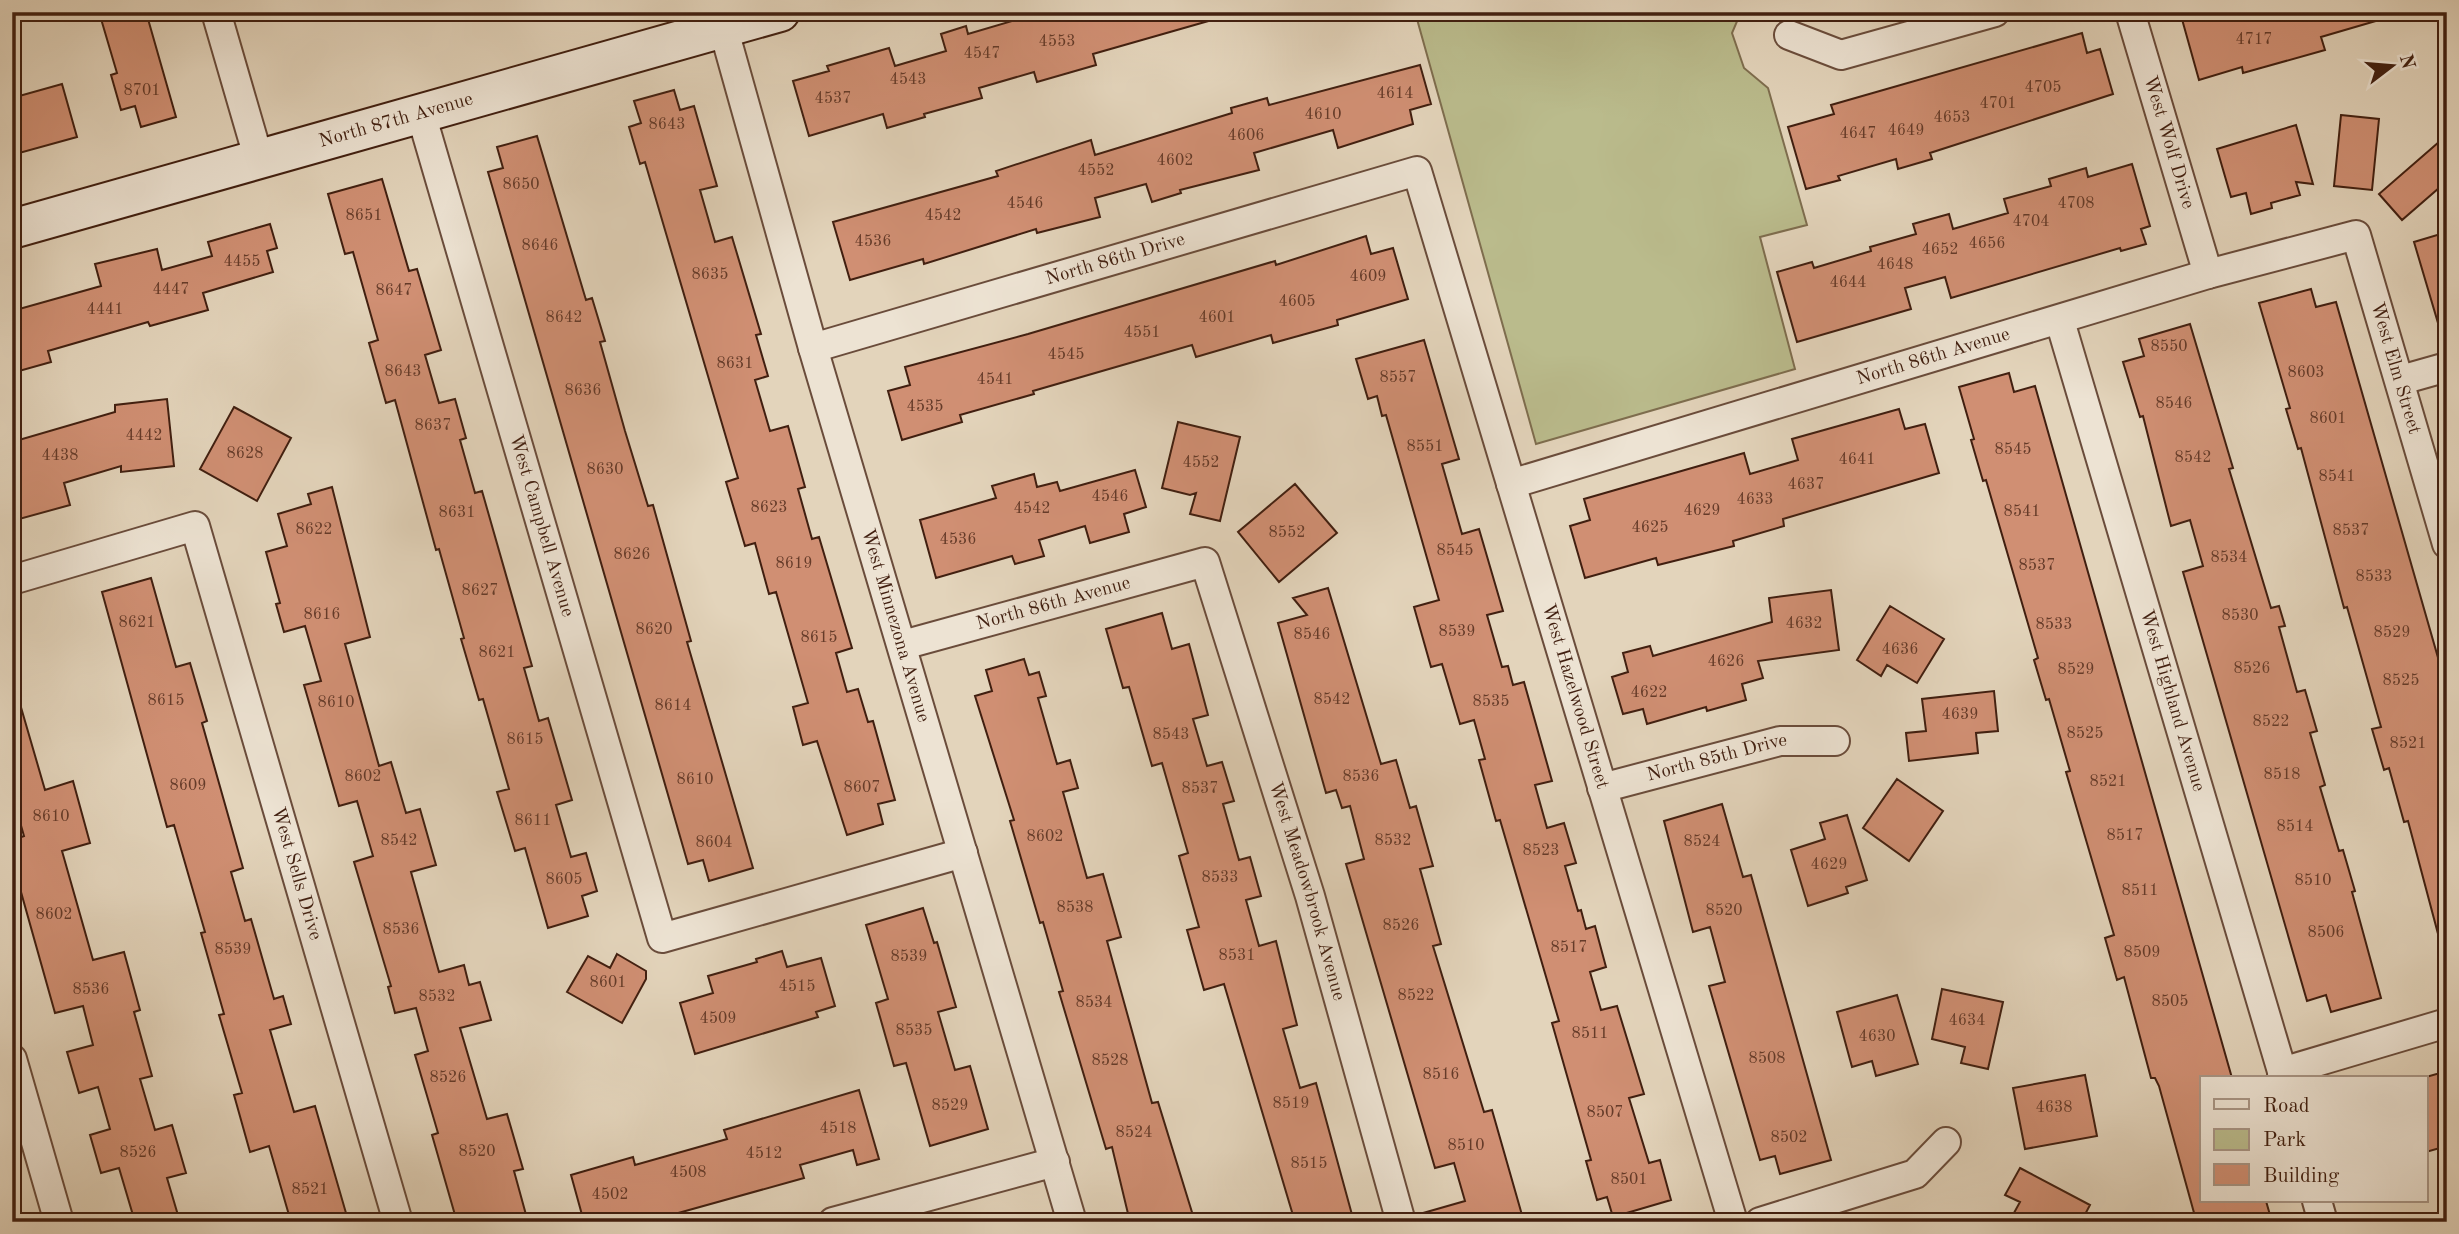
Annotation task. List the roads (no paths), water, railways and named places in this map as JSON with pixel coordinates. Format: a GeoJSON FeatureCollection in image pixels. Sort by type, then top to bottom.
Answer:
{"type":"FeatureCollection","features":[{"type":"Feature","properties":{"kind":"street"},"geometry":{"type":"LineString","coordinates":[[216,12],[259,160]]}},
{"type":"Feature","properties":{"kind":"street","name":"North 87th Avenue"},"geometry":{"type":"LineString","coordinates":[[12,229],[780,12]]}},
{"type":"Feature","properties":{"kind":"street"},"geometry":{"type":"LineString","coordinates":[[1789,35],[1840,55],[1994,12]]}},
{"type":"Feature","properties":{"kind":"street","name":"West Wolf Drive"},"geometry":{"type":"LineString","coordinates":[[2130,12],[2208,274]]}},
{"type":"Feature","properties":{"kind":"street","name":"West Minnezona Avenue"},"geometry":{"type":"LineString","coordinates":[[723,27],[813,348],[1072,1222]]}},
{"type":"Feature","properties":{"kind":"street","name":"West Campbell Avenue"},"geometry":{"type":"LineString","coordinates":[[421,114],[662,938],[963,853]]}},
{"type":"Feature","properties":{"kind":"street","name":"North 86th Drive"},"geometry":{"type":"LineString","coordinates":[[813,348],[1417,171]]}},
{"type":"Feature","properties":{"kind":"street","name":"West Hazelwood Street"},"geometry":{"type":"LineString","coordinates":[[1417,171],[1733,1222]]}},
{"type":"Feature","properties":{"kind":"street","name":"North 86th Avenue"},"geometry":{"type":"LineString","coordinates":[[1511,484],[2060,321],[2208,274],[2356,235]]}},
{"type":"Feature","properties":{"kind":"street","name":"West Elm Street"},"geometry":{"type":"LineString","coordinates":[[2356,235],[2401,380],[2447,544]]}},
{"type":"Feature","properties":{"kind":"street","name":"West Highland Avenue"},"geometry":{"type":"LineString","coordinates":[[2060,321],[2283,1075]]}},
{"type":"Feature","properties":{"kind":"street"},"geometry":{"type":"LineString","coordinates":[[2401,380],[2447,367]]}},
{"type":"Feature","properties":{"kind":"street","name":"West Sells Drive"},"geometry":{"type":"LineString","coordinates":[[12,580],[195,526],[398,1222]]}},
{"type":"Feature","properties":{"kind":"street","name":"North 86th Avenue"},"geometry":{"type":"LineString","coordinates":[[903,645],[1205,562]]}},
{"type":"Feature","properties":{"kind":"street","name":"West Meadowbrook Avenue"},"geometry":{"type":"LineString","coordinates":[[1205,562],[1310,896],[1401,1222]]}},
{"type":"Feature","properties":{"kind":"street","name":"North 85th Drive"},"geometry":{"type":"LineString","coordinates":[[1602,788],[1780,741],[1835,741]]}},
{"type":"Feature","properties":{"kind":"street"},"geometry":{"type":"LineString","coordinates":[[2283,1075],[2447,1023]]}},
{"type":"Feature","properties":{"kind":"street"},"geometry":{"type":"LineString","coordinates":[[12,1059],[59,1222]]}},
{"type":"Feature","properties":{"kind":"street"},"geometry":{"type":"LineString","coordinates":[[1760,1222],[1915,1174],[1946,1142]]}},
{"type":"Feature","properties":{"kind":"street"},"geometry":{"type":"LineString","coordinates":[[833,1222],[1055,1162]]}},
{"type":"Feature","properties":{"kind":"street"},"geometry":{"type":"LineString","coordinates":[[2317,1202],[2323,1222]]}}]}
